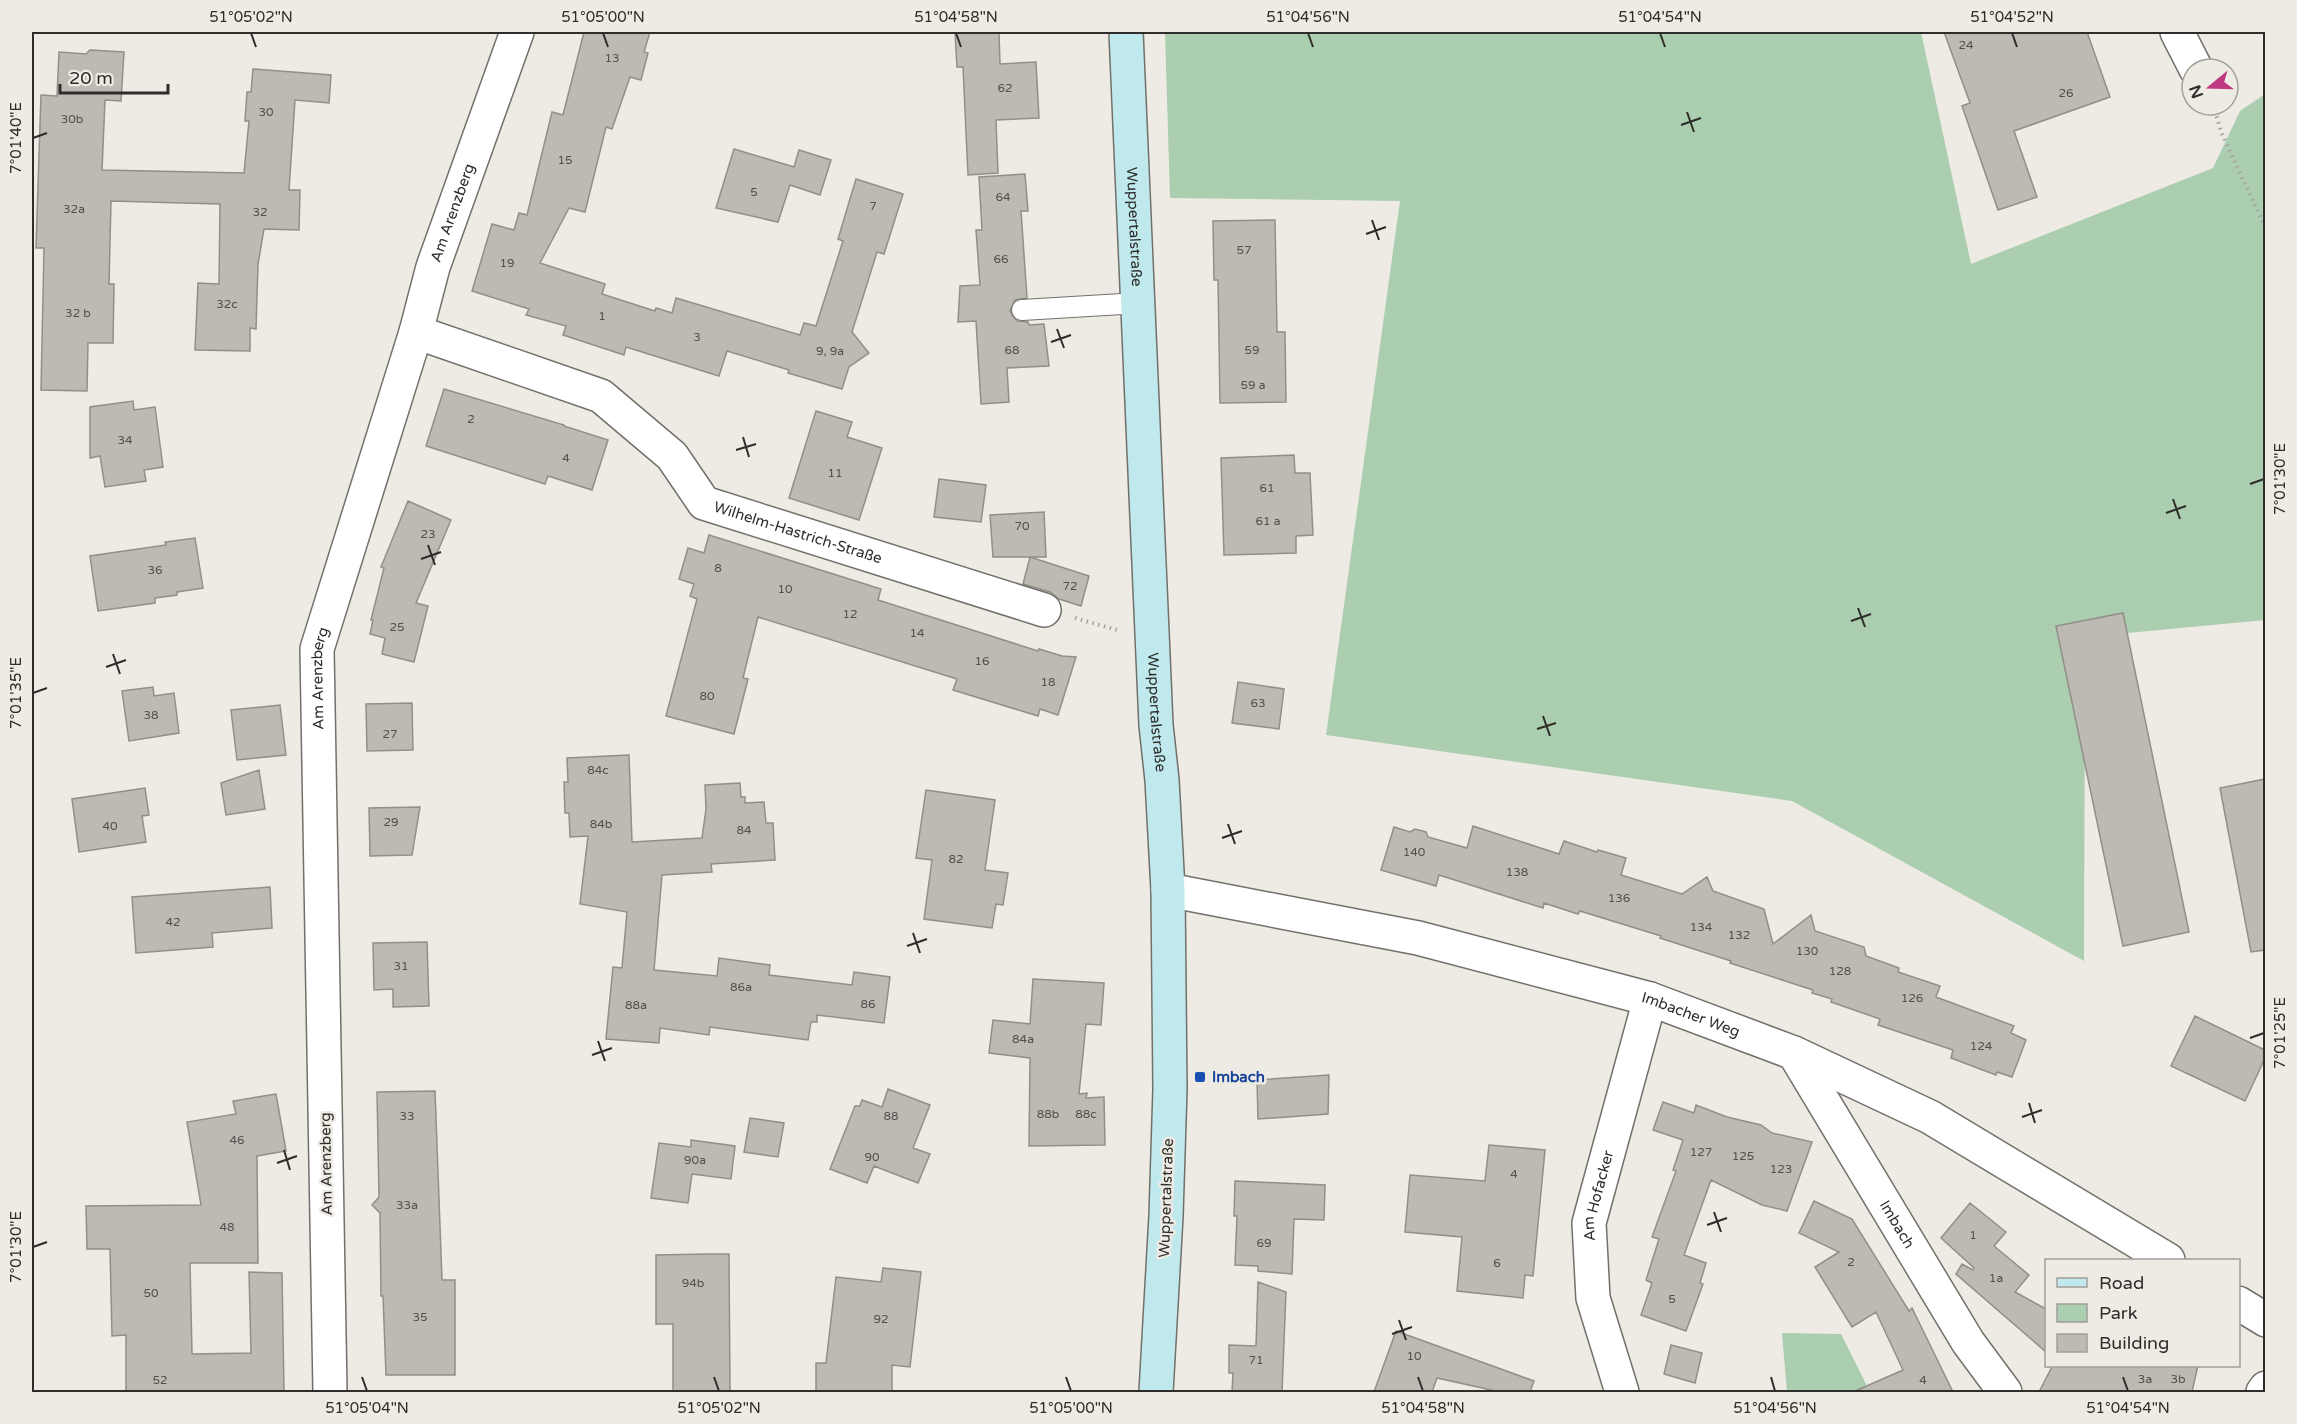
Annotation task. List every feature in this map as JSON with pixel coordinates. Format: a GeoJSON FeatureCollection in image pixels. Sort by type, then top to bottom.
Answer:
{"type":"FeatureCollection","features":[{"type":"Feature","properties":{"kind":"main road","name":"Wuppertalstraße"},"geometry":{"type":"LineString","coordinates":[[1126,32],[1156,724],[1162,780],[1168,890],[1170,1089],[1166,1216],[1156,1392]]}},
{"type":"Feature","properties":{"kind":"street","name":"Am Arenzberg"},"geometry":{"type":"LineString","coordinates":[[330,1392],[317,649],[416,332],[433,267],[517,32]]}},
{"type":"Feature","properties":{"kind":"street"},"geometry":{"type":"LineString","coordinates":[[2177,32],[2190,57]]}},
{"type":"Feature","properties":{"kind":"street","name":"Wilhelm-Hastrich-Straße"},"geometry":{"type":"LineString","coordinates":[[416,332],[601,396],[672,456],[704,503],[1044,610]]}},
{"type":"Feature","properties":{"kind":"street","name":"Imbacher Weg"},"geometry":{"type":"LineString","coordinates":[[1168,890],[1418,938],[1650,999],[1794,1053],[1930,1117],[2166,1259]]}},
{"type":"Feature","properties":{"kind":"street","name":"Am Hofacker"},"geometry":{"type":"LineString","coordinates":[[1622,1392],[1593,1298],[1589,1223],[1650,999]]}},
{"type":"Feature","properties":{"kind":"street","name":"Imbach"},"geometry":{"type":"LineString","coordinates":[[1794,1053],[1968,1342],[2005,1392]]}},
{"type":"Feature","properties":{"kind":"street"},"geometry":{"type":"LineString","coordinates":[[2240,1304],[2265,1320]]}},
{"type":"Feature","properties":{"kind":"street"},"geometry":{"type":"LineString","coordinates":[[2263,1392],[2265,1388]]}},
{"type":"Feature","properties":{"kind":"lane"},"geometry":{"type":"LineString","coordinates":[[1023,310],[1139,303]]}},
{"type":"Feature","properties":{"kind":"path"},"geometry":{"type":"LineString","coordinates":[[2217,117],[2222,134],[2265,229]]}},
{"type":"Feature","properties":{"kind":"path"},"geometry":{"type":"LineString","coordinates":[[1044,610],[1153,639]]}},
{"type":"Feature","properties":{"kind":"green space"},"geometry":{"type":"Polygon","coordinates":[[[1165,32],[1921,32],[1971,264],[2213,168],[2237,117],[2240,117],[2240,111],[2265,94],[2265,620],[2085,637],[2084,961],[1792,801],[1326,735],[1400,201],[1170,198],[1165,32]]]}},
{"type":"Feature","properties":{"kind":"green space"},"geometry":{"type":"Polygon","coordinates":[[[1782,1333],[1841,1334],[1870,1392],[1787,1392],[1782,1333]]]}},
{"type":"Feature","properties":{"kind":"building"},"geometry":{"type":"Polygon","coordinates":[[[584,32],[650,32],[644,52],[648,53],[641,80],[630,77],[612,129],[606,127],[585,212],[569,208],[540,263],[605,284],[602,294],[655,311],[656,308],[672,313],[676,298],[800,335],[804,323],[816,326],[843,241],[838,239],[856,179],[903,194],[884,254],[877,252],[852,332],[869,353],[849,367],[842,389],[727,351],[719,376],[626,347],[624,355],[563,335],[566,326],[526,315],[529,309],[472,291],[492,224],[514,230],[519,213],[527,215],[552,112],[563,115],[584,32]]]}},
{"type":"Feature","properties":{"kind":"building"},"geometry":{"type":"Polygon","coordinates":[[[955,32],[999,32],[1000,64],[1036,62],[1039,118],[996,120],[998,173],[968,175],[963,67],[957,67],[955,32]]]}},
{"type":"Feature","properties":{"kind":"building"},"geometry":{"type":"Polygon","coordinates":[[[1944,32],[2087,32],[2110,97],[2014,131],[2037,197],[1998,210],[1962,106],[1970,103],[1944,32]]]}},
{"type":"Feature","properties":{"kind":"building"},"geometry":{"type":"Polygon","coordinates":[[[90,50],[124,52],[121,101],[105,100],[102,170],[244,173],[249,121],[245,121],[247,92],[251,92],[253,69],[331,75],[329,103],[295,100],[289,190],[300,190],[299,230],[264,229],[258,264],[256,329],[250,328],[250,351],[195,350],[198,283],[219,284],[220,204],[111,201],[109,284],[114,284],[113,343],[88,343],[87,391],[41,390],[44,248],[36,248],[41,95],[57,96],[59,52],[86,54],[90,50]]]}},
{"type":"Feature","properties":{"kind":"building"},"geometry":{"type":"Polygon","coordinates":[[[734,149],[794,167],[799,150],[831,160],[820,195],[790,185],[778,222],[716,208],[734,149]]]}},
{"type":"Feature","properties":{"kind":"building"},"geometry":{"type":"Polygon","coordinates":[[[1025,174],[1028,211],[1021,211],[1027,298],[1015,300],[1010,311],[1017,321],[1028,322],[1029,325],[1044,324],[1049,366],[1007,368],[1009,402],[981,404],[976,321],[958,322],[960,286],[980,285],[976,230],[982,230],[979,177],[1025,174]]]}},
{"type":"Feature","properties":{"kind":"building"},"geometry":{"type":"Polygon","coordinates":[[[1275,220],[1277,332],[1285,332],[1286,402],[1220,403],[1218,280],[1214,280],[1213,221],[1275,220]]]}},
{"type":"Feature","properties":{"kind":"building"},"geometry":{"type":"Polygon","coordinates":[[[444,389],[608,440],[592,490],[548,476],[545,484],[426,446],[444,389]]]}},
{"type":"Feature","properties":{"kind":"building"},"geometry":{"type":"Polygon","coordinates":[[[133,401],[134,410],[155,407],[163,467],[144,470],[146,481],[105,487],[100,456],[90,458],[90,407],[133,401]]]}},
{"type":"Feature","properties":{"kind":"building"},"geometry":{"type":"Polygon","coordinates":[[[816,411],[852,422],[847,437],[882,448],[859,520],[789,498],[816,411]]]}},
{"type":"Feature","properties":{"kind":"building"},"geometry":{"type":"Polygon","coordinates":[[[1294,455],[1295,473],[1310,473],[1313,535],[1296,536],[1296,553],[1224,555],[1221,458],[1294,455]]]}},
{"type":"Feature","properties":{"kind":"building"},"geometry":{"type":"Polygon","coordinates":[[[939,479],[986,485],[981,522],[934,517],[939,479]]]}},
{"type":"Feature","properties":{"kind":"building"},"geometry":{"type":"Polygon","coordinates":[[[408,501],[451,520],[416,603],[428,606],[414,662],[382,654],[385,638],[370,634],[373,620],[371,620],[384,568],[381,567],[408,501]]]}},
{"type":"Feature","properties":{"kind":"building"},"geometry":{"type":"Polygon","coordinates":[[[1044,512],[1046,557],[993,557],[990,515],[1044,512]]]}},
{"type":"Feature","properties":{"kind":"building"},"geometry":{"type":"Polygon","coordinates":[[[709,535],[881,589],[878,600],[1038,651],[1039,649],[1062,656],[1076,657],[1058,715],[1040,709],[1038,716],[953,690],[957,679],[758,617],[743,678],[748,679],[734,734],[666,716],[697,599],[690,596],[694,584],[679,579],[688,548],[704,553],[709,535]]]}},
{"type":"Feature","properties":{"kind":"building"},"geometry":{"type":"Polygon","coordinates":[[[195,538],[203,588],[155,598],[155,603],[98,611],[90,556],[166,545],[165,542],[195,538]]]}},
{"type":"Feature","properties":{"kind":"building"},"geometry":{"type":"Polygon","coordinates":[[[1030,557],[1089,576],[1081,606],[1059,599],[1050,592],[1023,584],[1030,557]]]}},
{"type":"Feature","properties":{"kind":"building"},"geometry":{"type":"Polygon","coordinates":[[[2123,613],[2189,932],[2123,946],[2056,626],[2123,613]]]}},
{"type":"Feature","properties":{"kind":"building"},"geometry":{"type":"Polygon","coordinates":[[[1238,682],[1284,689],[1279,729],[1232,723],[1238,682]]]}},
{"type":"Feature","properties":{"kind":"building"},"geometry":{"type":"Polygon","coordinates":[[[153,687],[154,696],[174,693],[179,733],[129,741],[122,691],[153,687]]]}},
{"type":"Feature","properties":{"kind":"building"},"geometry":{"type":"Polygon","coordinates":[[[412,703],[413,750],[367,751],[366,704],[412,703]]]}},
{"type":"Feature","properties":{"kind":"building"},"geometry":{"type":"Polygon","coordinates":[[[280,705],[286,755],[237,760],[231,710],[280,705]]]}},
{"type":"Feature","properties":{"kind":"building"},"geometry":{"type":"Polygon","coordinates":[[[629,755],[632,842],[702,838],[706,809],[705,785],[740,783],[741,797],[745,797],[745,803],[764,802],[766,823],[773,823],[775,860],[711,864],[712,872],[662,875],[654,970],[717,976],[719,958],[770,965],[769,975],[852,985],[854,972],[890,977],[884,1023],[817,1015],[817,1022],[811,1022],[808,1040],[710,1027],[709,1035],[660,1028],[659,1043],[606,1039],[613,967],[622,968],[627,912],[580,904],[588,836],[570,837],[569,813],[565,813],[564,782],[568,782],[567,758],[629,755]]]}},
{"type":"Feature","properties":{"kind":"building"},"geometry":{"type":"Polygon","coordinates":[[[259,770],[265,809],[226,815],[221,783],[259,770]]]}},
{"type":"Feature","properties":{"kind":"building"},"geometry":{"type":"Polygon","coordinates":[[[2265,779],[2265,950],[2251,952],[2220,788],[2265,779]]]}},
{"type":"Feature","properties":{"kind":"building"},"geometry":{"type":"Polygon","coordinates":[[[145,788],[149,815],[142,816],[146,842],[79,852],[72,799],[145,788]]]}},
{"type":"Feature","properties":{"kind":"building"},"geometry":{"type":"Polygon","coordinates":[[[926,790],[995,800],[985,870],[1008,873],[1003,905],[996,904],[992,928],[924,919],[932,860],[916,858],[926,790]]]}},
{"type":"Feature","properties":{"kind":"building"},"geometry":{"type":"Polygon","coordinates":[[[420,807],[412,855],[370,856],[369,808],[420,807]]]}},
{"type":"Feature","properties":{"kind":"building"},"geometry":{"type":"Polygon","coordinates":[[[1473,826],[1559,854],[1564,841],[1597,852],[1598,850],[1626,858],[1621,875],[1682,894],[1707,877],[1713,891],[1764,909],[1773,944],[1811,915],[1815,931],[1864,947],[1866,956],[1899,968],[1898,972],[1940,986],[1936,997],[2014,1026],[2011,1033],[2026,1040],[2012,1077],[1997,1072],[1996,1075],[1951,1058],[1953,1050],[1878,1025],[1880,1019],[1831,1002],[1832,999],[1812,993],[1813,990],[1730,963],[1731,961],[1660,938],[1661,936],[1580,911],[1578,914],[1544,903],[1543,908],[1439,875],[1436,886],[1381,870],[1394,827],[1410,832],[1415,829],[1426,832],[1428,837],[1467,848],[1473,826]]]}},
{"type":"Feature","properties":{"kind":"building"},"geometry":{"type":"Polygon","coordinates":[[[270,887],[272,928],[212,933],[213,947],[136,953],[132,897],[270,887]]]}},
{"type":"Feature","properties":{"kind":"building"},"geometry":{"type":"Polygon","coordinates":[[[427,942],[429,1006],[393,1007],[393,989],[374,990],[373,943],[427,942]]]}},
{"type":"Feature","properties":{"kind":"building"},"geometry":{"type":"Polygon","coordinates":[[[1033,979],[1104,983],[1101,1025],[1086,1024],[1079,1094],[1087,1093],[1086,1098],[1104,1097],[1105,1145],[1029,1146],[1030,1058],[989,1053],[993,1020],[1030,1024],[1033,979]]]}},
{"type":"Feature","properties":{"kind":"building"},"geometry":{"type":"Polygon","coordinates":[[[2195,1016],[2265,1050],[2265,1058],[2245,1101],[2171,1066],[2195,1016]]]}},
{"type":"Feature","properties":{"kind":"building"},"geometry":{"type":"Polygon","coordinates":[[[1329,1075],[1328,1114],[1258,1119],[1257,1080],[1329,1075]]]}},
{"type":"Feature","properties":{"kind":"building"},"geometry":{"type":"Polygon","coordinates":[[[888,1089],[930,1105],[913,1148],[930,1154],[918,1183],[874,1166],[867,1183],[830,1169],[855,1106],[860,1106],[862,1100],[882,1107],[888,1089]]]}},
{"type":"Feature","properties":{"kind":"building"},"geometry":{"type":"Polygon","coordinates":[[[435,1091],[442,1280],[455,1280],[455,1375],[386,1375],[383,1296],[381,1296],[380,1213],[372,1205],[379,1197],[377,1092],[435,1091]]]}},
{"type":"Feature","properties":{"kind":"building"},"geometry":{"type":"Polygon","coordinates":[[[276,1094],[286,1151],[257,1156],[258,1263],[190,1263],[192,1354],[251,1353],[249,1272],[282,1273],[284,1392],[126,1392],[126,1335],[112,1336],[110,1249],[87,1249],[86,1206],[201,1205],[187,1122],[236,1114],[233,1101],[276,1094]]]}},
{"type":"Feature","properties":{"kind":"building"},"geometry":{"type":"Polygon","coordinates":[[[1663,1102],[1694,1113],[1696,1105],[1727,1117],[1761,1125],[1772,1133],[1812,1142],[1787,1211],[1762,1205],[1711,1180],[1684,1255],[1706,1263],[1700,1283],[1703,1284],[1686,1331],[1641,1315],[1652,1283],[1646,1280],[1659,1239],[1652,1237],[1676,1171],[1673,1170],[1683,1140],[1653,1130],[1663,1102]]]}},
{"type":"Feature","properties":{"kind":"building"},"geometry":{"type":"Polygon","coordinates":[[[750,1118],[784,1123],[778,1157],[744,1152],[750,1118]]]}},
{"type":"Feature","properties":{"kind":"building"},"geometry":{"type":"Polygon","coordinates":[[[691,1140],[735,1146],[731,1179],[692,1174],[688,1203],[651,1198],[659,1143],[691,1147],[691,1140]]]}},
{"type":"Feature","properties":{"kind":"building"},"geometry":{"type":"Polygon","coordinates":[[[1489,1145],[1545,1150],[1533,1276],[1525,1275],[1523,1298],[1457,1291],[1462,1237],[1405,1232],[1410,1175],[1485,1181],[1489,1145]]]}},
{"type":"Feature","properties":{"kind":"building"},"geometry":{"type":"Polygon","coordinates":[[[1235,1181],[1325,1185],[1324,1220],[1294,1219],[1292,1274],[1258,1271],[1258,1266],[1235,1265],[1237,1216],[1234,1216],[1235,1181]]]}},
{"type":"Feature","properties":{"kind":"building"},"geometry":{"type":"Polygon","coordinates":[[[1814,1201],[1852,1219],[1909,1311],[1912,1308],[1953,1392],[1853,1392],[1903,1370],[1876,1312],[1852,1327],[1815,1267],[1839,1252],[1799,1233],[1814,1201]]]}},
{"type":"Feature","properties":{"kind":"building"},"geometry":{"type":"Polygon","coordinates":[[[1970,1203],[2006,1232],[1994,1246],[2029,1275],[2015,1292],[2045,1308],[2045,1351],[1956,1274],[1962,1264],[1973,1270],[1974,1268],[1941,1238],[1970,1203]]]}},
{"type":"Feature","properties":{"kind":"building"},"geometry":{"type":"Polygon","coordinates":[[[729,1254],[730,1392],[673,1392],[673,1324],[656,1324],[656,1255],[729,1254]]]}},
{"type":"Feature","properties":{"kind":"building"},"geometry":{"type":"Polygon","coordinates":[[[883,1268],[921,1272],[910,1367],[892,1365],[892,1392],[816,1392],[816,1363],[826,1363],[836,1277],[881,1282],[883,1268]]]}},
{"type":"Feature","properties":{"kind":"building"},"geometry":{"type":"Polygon","coordinates":[[[1258,1282],[1286,1292],[1282,1392],[1232,1392],[1233,1373],[1229,1373],[1229,1345],[1256,1346],[1258,1282]]]}},
{"type":"Feature","properties":{"kind":"building"},"geometry":{"type":"Polygon","coordinates":[[[1396,1331],[1534,1381],[1530,1392],[1500,1392],[1437,1378],[1432,1392],[1374,1392],[1396,1331]]]}},
{"type":"Feature","properties":{"kind":"building"},"geometry":{"type":"Polygon","coordinates":[[[1671,1345],[1702,1353],[1695,1383],[1664,1374],[1671,1345]]]}},
{"type":"Feature","properties":{"kind":"building"},"geometry":{"type":"Polygon","coordinates":[[[2052,1367],[2198,1367],[2192,1392],[2039,1392],[2052,1367]]]}},
{"type":"Feature","properties":{"kind":"place","name":"Imbach"},"geometry":{"type":"Point","coordinates":[1200,1077]}}]}
